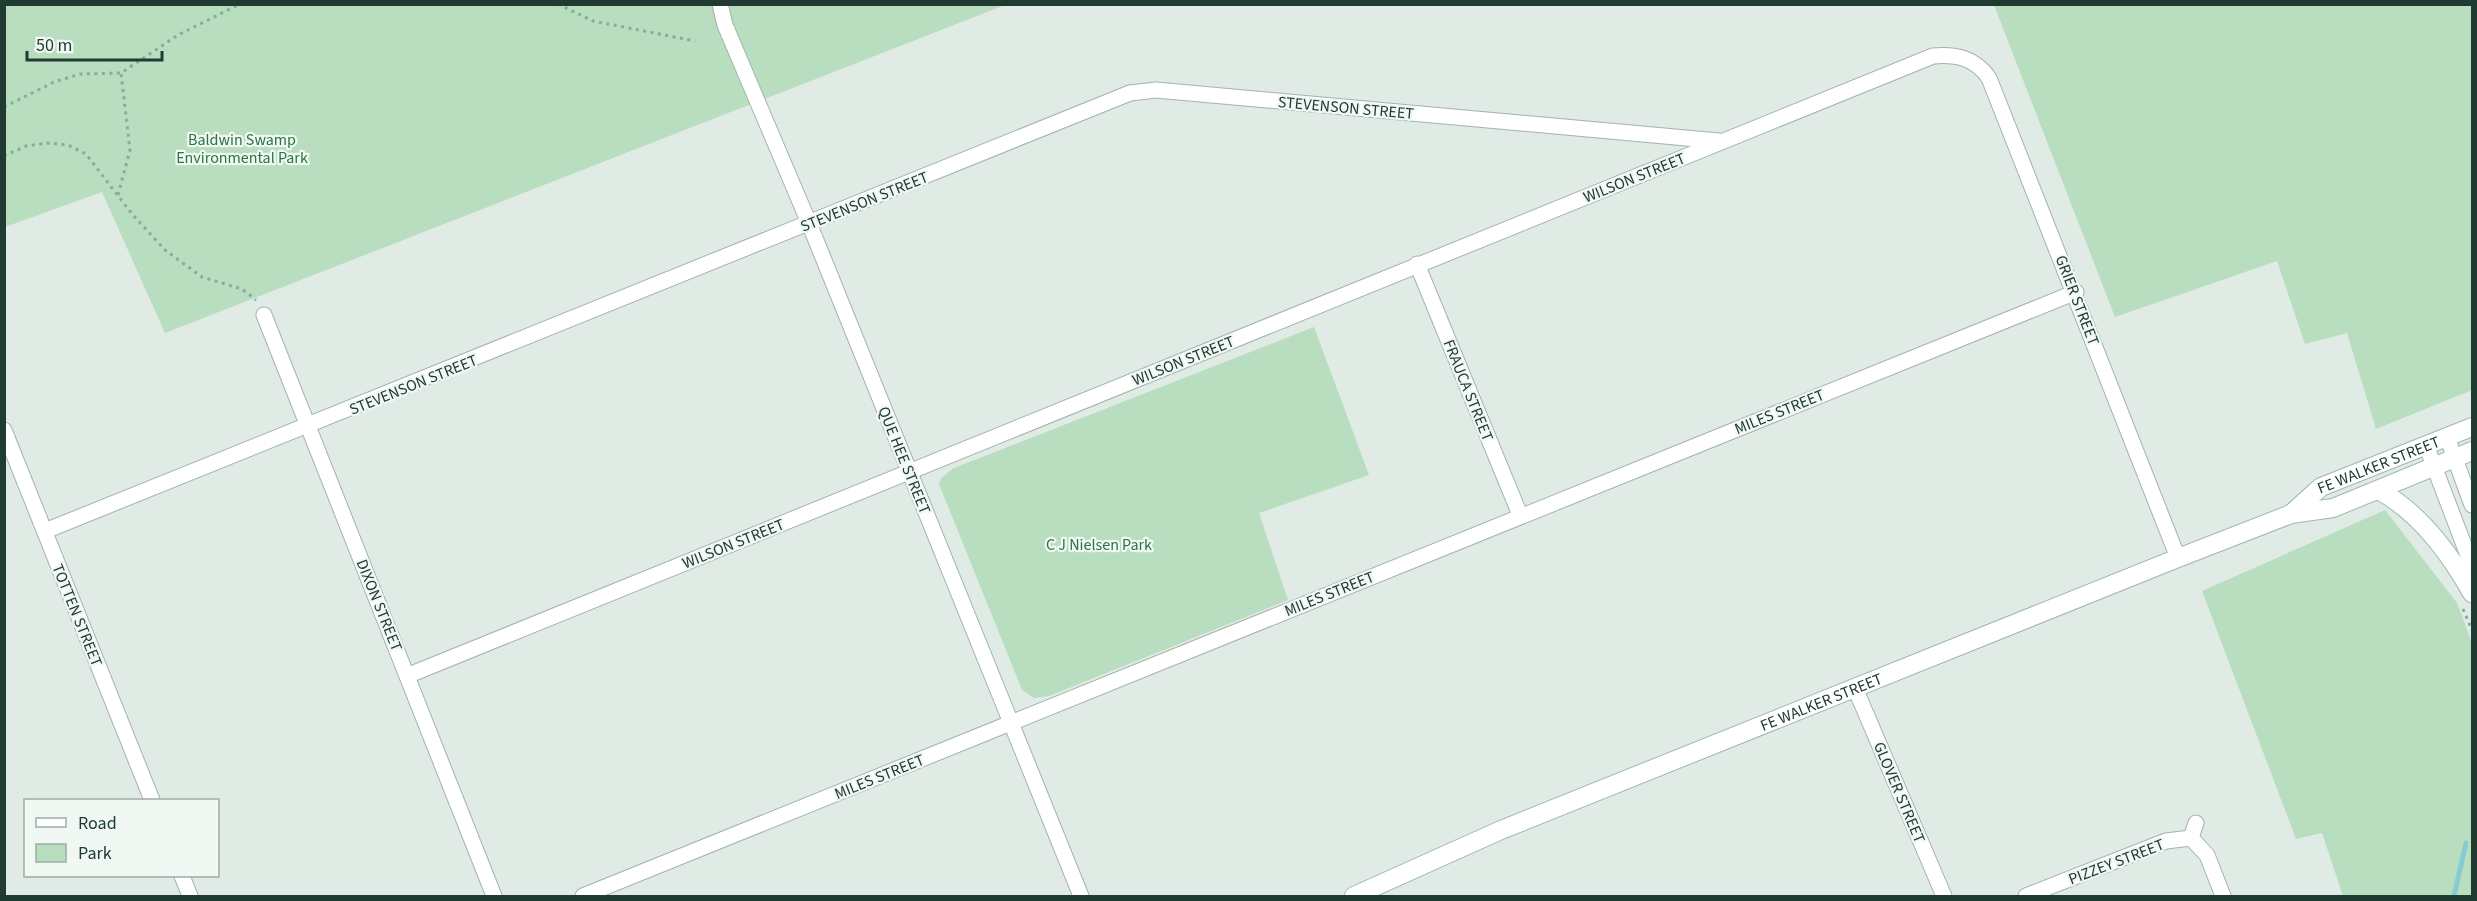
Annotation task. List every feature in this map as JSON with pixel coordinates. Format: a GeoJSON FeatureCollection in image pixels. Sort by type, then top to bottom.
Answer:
{"type":"FeatureCollection","features":[{"type":"Feature","properties":{"kind":"main road","name":"FE WALKER STREET"},"geometry":{"type":"LineString","coordinates":[[2290,514],[2321,487],[2472,427]]}},
{"type":"Feature","properties":{"kind":"main road","name":"FE WALKER STREET"},"geometry":{"type":"LineString","coordinates":[[1354,897],[1501,830],[2178,558],[2290,514],[2333,508],[2464,455]]}},
{"type":"Feature","properties":{"kind":"main road"},"geometry":{"type":"LineString","coordinates":[[2378,490],[2398,501],[2443,549],[2456,565],[2472,593]]}},
{"type":"Feature","properties":{"kind":"street","name":"QUE HEE STREET"},"geometry":{"type":"LineString","coordinates":[[720,4],[725,25],[809,223],[1081,897]]}},
{"type":"Feature","properties":{"kind":"street","name":"WILSON STREET"},"geometry":{"type":"LineString","coordinates":[[409,675],[1933,56],[1960,56]]}},
{"type":"Feature","properties":{"kind":"street","name":"GRIER STREET"},"geometry":{"type":"LineString","coordinates":[[1960,56],[1973,61],[1989,78],[2076,292],[2178,558]]}},
{"type":"Feature","properties":{"kind":"street","name":"STEVENSON STREET"},"geometry":{"type":"LineString","coordinates":[[45,531],[1143,91],[1723,141]]}},
{"type":"Feature","properties":{"kind":"street","name":"FRAUCA STREET"},"geometry":{"type":"LineString","coordinates":[[1417,264],[1520,515]]}},
{"type":"Feature","properties":{"kind":"street","name":"MILES STREET"},"geometry":{"type":"LineString","coordinates":[[584,897],[1011,721],[2076,292]]}},
{"type":"Feature","properties":{"kind":"street","name":"DIXON STREET"},"geometry":{"type":"LineString","coordinates":[[264,315],[409,675],[494,897]]}},
{"type":"Feature","properties":{"kind":"street","name":"TOTTEN STREET"},"geometry":{"type":"LineString","coordinates":[[4,430],[151,799]]}},
{"type":"Feature","properties":{"kind":"street"},"geometry":{"type":"LineString","coordinates":[[2447,437],[2464,455],[2472,505]]}},
{"type":"Feature","properties":{"kind":"street"},"geometry":{"type":"LineString","coordinates":[[2427,445],[2472,566]]}},
{"type":"Feature","properties":{"kind":"street","name":"GLOVER STREET"},"geometry":{"type":"LineString","coordinates":[[1855,688],[1944,897]]}},
{"type":"Feature","properties":{"kind":"street"},"geometry":{"type":"LineString","coordinates":[[2196,823],[2191,838],[2207,855],[2223,897]]}},
{"type":"Feature","properties":{"kind":"street","name":"PIZZEY STREET"},"geometry":{"type":"LineString","coordinates":[[2026,897],[2166,841],[2191,838]]}},
{"type":"Feature","properties":{"kind":"street"},"geometry":{"type":"LineString","coordinates":[[182,877],[190,897]]}},
{"type":"Feature","properties":{"kind":"path"},"geometry":{"type":"LineString","coordinates":[[4,107],[54,82],[80,74],[121,73],[178,35],[240,4]]}},
{"type":"Feature","properties":{"kind":"path"},"geometry":{"type":"LineString","coordinates":[[558,4],[593,21],[695,41]]}},
{"type":"Feature","properties":{"kind":"path"},"geometry":{"type":"LineString","coordinates":[[118,195],[130,150],[121,73]]}},
{"type":"Feature","properties":{"kind":"path"},"geometry":{"type":"LineString","coordinates":[[4,156],[26,146],[48,143],[68,145],[86,154],[165,250],[202,277],[242,289],[261,305],[264,315]]}},
{"type":"Feature","properties":{"kind":"green space","name":"Baldwin Swamp Environmental Park"},"geometry":{"type":"Polygon","coordinates":[[[5,5],[1005,5],[165,333],[102,192],[5,227],[5,5]]]}},
{"type":"Feature","properties":{"kind":"green space"},"geometry":{"type":"Polygon","coordinates":[[[1994,5],[2472,5],[2472,390],[2376,429],[2347,333],[2305,344],[2277,261],[2115,317],[1994,5]]]}},
{"type":"Feature","properties":{"kind":"green space","name":"C J Nielsen Park"},"geometry":{"type":"Polygon","coordinates":[[[1314,327],[1369,475],[1259,513],[1288,600],[1049,696],[1034,698],[1022,690],[939,484],[942,477],[954,468],[1314,327]]]}},
{"type":"Feature","properties":{"kind":"green space"},"geometry":{"type":"Polygon","coordinates":[[[2385,510],[2457,603],[2472,643],[2472,896],[2343,896],[2322,833],[2296,839],[2202,591],[2385,510]]]}},
{"type":"Feature","properties":{"kind":"waterway"},"geometry":{"type":"LineString","coordinates":[[2454,896],[2466,843]]}}]}
